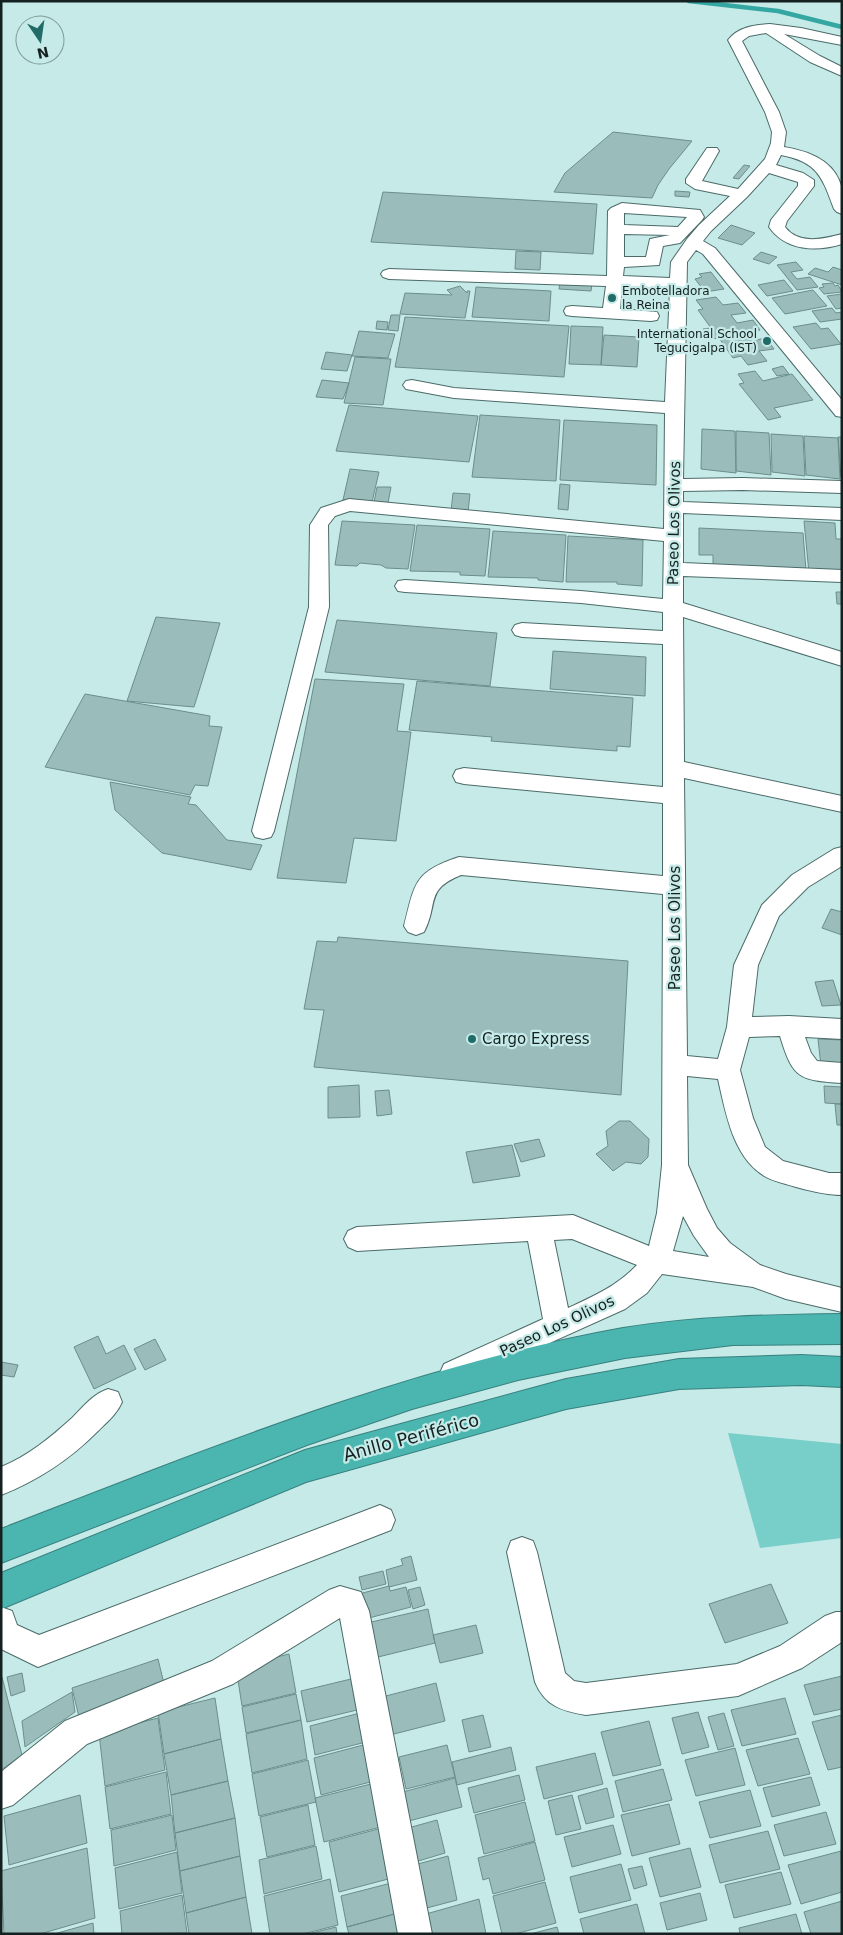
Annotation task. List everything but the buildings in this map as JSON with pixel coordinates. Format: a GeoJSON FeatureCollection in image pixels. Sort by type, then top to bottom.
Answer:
{"type":"FeatureCollection","features":[{"type":"Feature","properties":{"kind":"highway"},"geometry":{"type":"LineString","coordinates":[[1,1546],[300,1431],[412,1393],[545,1359],[671,1336],[794,1327],[842,1329]]}},
{"type":"Feature","properties":{"kind":"highway","name":"Anillo Periférico"},"geometry":{"type":"LineString","coordinates":[[1,1591],[305,1466],[566,1394],[679,1374],[801,1370],[842,1372]]}},
{"type":"Feature","properties":{"kind":"street","name":"Paseo Los Olivos"},"geometry":{"type":"LineString","coordinates":[[412,1393],[615,1300],[637,1284],[656,1261],[667,1236],[675,1165],[673,569],[674,408],[679,262],[688,237],[705,228],[742,194],[772,160],[778,143],[776,122],[735,40],[744,32],[766,29],[793,31],[842,41]]}},
{"type":"Feature","properties":{"kind":"street"},"geometry":{"type":"LineString","coordinates":[[766,29],[815,60],[842,72]]}},
{"type":"Feature","properties":{"kind":"street"},"geometry":{"type":"LineString","coordinates":[[775,150],[799,153],[813,158],[823,166],[842,209]]}},
{"type":"Feature","properties":{"kind":"street"},"geometry":{"type":"LineString","coordinates":[[712,151],[694,179],[694,183],[700,186],[742,194]]}},
{"type":"Feature","properties":{"kind":"street"},"geometry":{"type":"LineString","coordinates":[[765,167],[806,180],[806,186],[779,220],[777,227],[781,234],[803,242],[829,242],[842,239]]}},
{"type":"Feature","properties":{"kind":"street"},"geometry":{"type":"LineString","coordinates":[[611,313],[616,262],[616,211],[618,209],[694,213],[696,217],[688,237]]}},
{"type":"Feature","properties":{"kind":"street"},"geometry":{"type":"LineString","coordinates":[[616,235],[688,237],[709,251],[842,412]]}},
{"type":"Feature","properties":{"kind":"street"},"geometry":{"type":"LineString","coordinates":[[616,235],[656,242],[670,242],[688,237]]}},
{"type":"Feature","properties":{"kind":"street"},"geometry":{"type":"LineString","coordinates":[[616,262],[653,262],[656,242]]}},
{"type":"Feature","properties":{"kind":"street"},"geometry":{"type":"LineString","coordinates":[[389,274],[679,283]]}},
{"type":"Feature","properties":{"kind":"street"},"geometry":{"type":"LineString","coordinates":[[572,311],[651,316]]}},
{"type":"Feature","properties":{"kind":"street"},"geometry":{"type":"LineString","coordinates":[[412,385],[454,393],[674,408]]}},
{"type":"Feature","properties":{"kind":"street"},"geometry":{"type":"LineString","coordinates":[[675,485],[743,484],[842,487]]}},
{"type":"Feature","properties":{"kind":"street"},"geometry":{"type":"LineString","coordinates":[[263,831],[319,607],[319,525],[328,512],[349,505],[674,536]]}},
{"type":"Feature","properties":{"kind":"street"},"geometry":{"type":"LineString","coordinates":[[674,507],[842,514]]}},
{"type":"Feature","properties":{"kind":"street"},"geometry":{"type":"LineString","coordinates":[[673,569],[842,576]]}},
{"type":"Feature","properties":{"kind":"street"},"geometry":{"type":"LineString","coordinates":[[405,586],[581,597],[673,607],[842,659]]}},
{"type":"Feature","properties":{"kind":"street"},"geometry":{"type":"LineString","coordinates":[[522,630],[673,638]]}},
{"type":"Feature","properties":{"kind":"street"},"geometry":{"type":"LineString","coordinates":[[674,768],[842,804]]}},
{"type":"Feature","properties":{"kind":"street"},"geometry":{"type":"LineString","coordinates":[[464,776],[675,796]]}},
{"type":"Feature","properties":{"kind":"street"},"geometry":{"type":"LineString","coordinates":[[842,855],[800,880],[770,911],[746,965],[739,1027],[728,1070],[740,1118],[755,1154],[776,1170],[829,1184],[842,1184]]}},
{"type":"Feature","properties":{"kind":"street"},"geometry":{"type":"LineString","coordinates":[[416,926],[426,886],[442,873],[460,866],[674,886]]}},
{"type":"Feature","properties":{"kind":"street"},"geometry":{"type":"LineString","coordinates":[[789,1026],[799,1055],[807,1067],[812,1071],[842,1072]]}},
{"type":"Feature","properties":{"kind":"street"},"geometry":{"type":"LineString","coordinates":[[739,1027],[842,1028]]}},
{"type":"Feature","properties":{"kind":"street"},"geometry":{"type":"LineString","coordinates":[[675,1065],[728,1070]]}},
{"type":"Feature","properties":{"kind":"street","name":"Paseo Los Olivos"},"geometry":{"type":"LineString","coordinates":[[675,1165],[708,1236],[728,1259],[752,1275],[785,1288],[842,1300]]}},
{"type":"Feature","properties":{"kind":"street"},"geometry":{"type":"LineString","coordinates":[[357,1238],[573,1227],[656,1261],[752,1275]]}},
{"type":"Feature","properties":{"kind":"street"},"geometry":{"type":"LineString","coordinates":[[539,1229],[558,1325]]}},
{"type":"Feature","properties":{"kind":"street"},"geometry":{"type":"LineString","coordinates":[[1,1481],[12,1478],[58,1450],[108,1402]]}},
{"type":"Feature","properties":{"kind":"street"},"geometry":{"type":"LineString","coordinates":[[1,1622],[5,1634],[38,1651],[380,1520]]}},
{"type":"Feature","properties":{"kind":"street"},"geometry":{"type":"LineString","coordinates":[[522,1552],[551,1682],[567,1696],[586,1699],[738,1680],[791,1657],[836,1627],[842,1626]]}},
{"type":"Feature","properties":{"kind":"street"},"geometry":{"type":"LineString","coordinates":[[1,1793],[76,1732],[222,1673],[340,1601],[350,1603],[354,1610],[415,1934]]}},
{"type":"Feature","properties":{"kind":"shaded area"},"geometry":{"type":"Polygon","coordinates":[[[728,1433],[842,1444],[842,1538],[760,1548],[728,1433]]]}},
{"type":"Feature","properties":{"kind":"waterway"},"geometry":{"type":"LineString","coordinates":[[689,1],[778,11],[842,27]]}},
{"type":"Feature","properties":{"kind":"place","name":"Embotelladora la Reina"},"geometry":{"type":"Point","coordinates":[612,298]}},
{"type":"Feature","properties":{"kind":"place","name":"International School Tegucigalpa (IST)"},"geometry":{"type":"Point","coordinates":[767,341]}},
{"type":"Feature","properties":{"kind":"place","name":"Cargo Express"},"geometry":{"type":"Point","coordinates":[472,1039]}}]}
